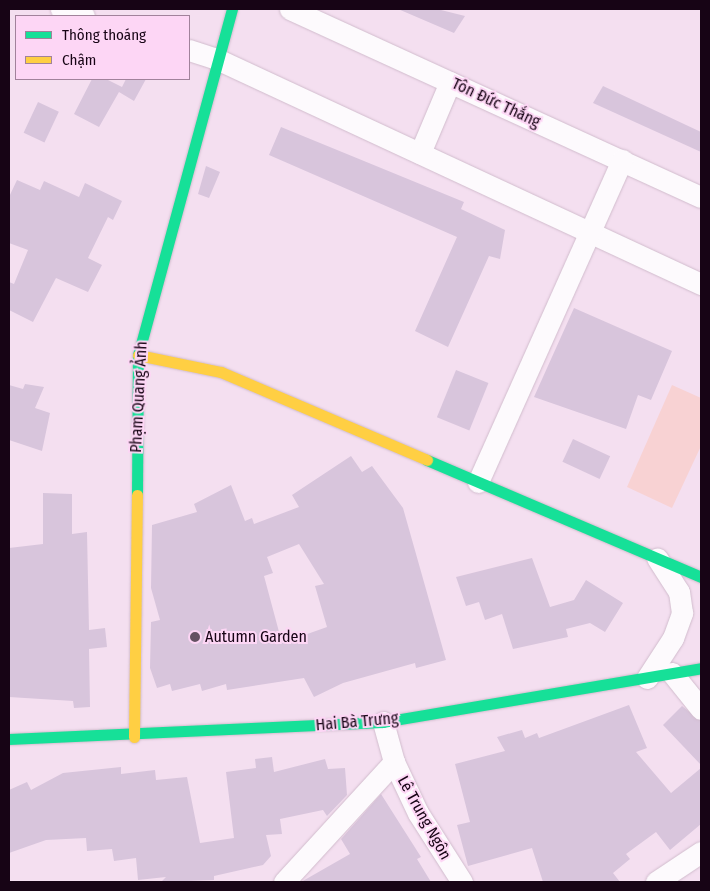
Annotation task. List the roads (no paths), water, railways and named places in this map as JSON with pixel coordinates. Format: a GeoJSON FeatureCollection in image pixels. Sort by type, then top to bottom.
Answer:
{"type":"FeatureCollection","features":[{"type":"Feature","properties":{"kind":"street"},"geometry":{"type":"LineString","coordinates":[[61,9],[81,15]]}},
{"type":"Feature","properties":{"kind":"street","name":"Phạm Quang Ảnh"},"geometry":{"type":"LineString","coordinates":[[134,737],[138,355],[232,9]]}},
{"type":"Feature","properties":{"kind":"street","name":"Tôn Đức Thắng"},"geometry":{"type":"LineString","coordinates":[[290,9],[701,197]]}},
{"type":"Feature","properties":{"kind":"street"},"geometry":{"type":"LineString","coordinates":[[190,50],[219,60],[420,153],[589,235],[701,284]]}},
{"type":"Feature","properties":{"kind":"street"},"geometry":{"type":"LineString","coordinates":[[420,153],[450,82]]}},
{"type":"Feature","properties":{"kind":"street"},"geometry":{"type":"LineString","coordinates":[[478,482],[622,160]]}},
{"type":"Feature","properties":{"kind":"street"},"geometry":{"type":"LineString","coordinates":[[138,355],[220,372],[701,577]]}},
{"type":"Feature","properties":{"kind":"street"},"geometry":{"type":"LineString","coordinates":[[647,678],[673,638],[682,613],[680,592],[657,558]]}},
{"type":"Feature","properties":{"kind":"street","name":"Hai Bà Trưng"},"geometry":{"type":"LineString","coordinates":[[9,739],[134,737],[384,722],[701,668]]}},
{"type":"Feature","properties":{"kind":"street"},"geometry":{"type":"LineString","coordinates":[[672,673],[701,709]]}},
{"type":"Feature","properties":{"kind":"street","name":"Lê Trung Ngôn"},"geometry":{"type":"LineString","coordinates":[[384,722],[394,762],[418,813],[462,882]]}},
{"type":"Feature","properties":{"kind":"street"},"geometry":{"type":"LineString","coordinates":[[284,882],[394,762]]}},
{"type":"Feature","properties":{"kind":"street"},"geometry":{"type":"LineString","coordinates":[[656,882],[701,852]]}},
{"type":"Feature","properties":{"kind":"place","name":"Autumn Garden"},"geometry":{"type":"Point","coordinates":[195,637]}}]}
